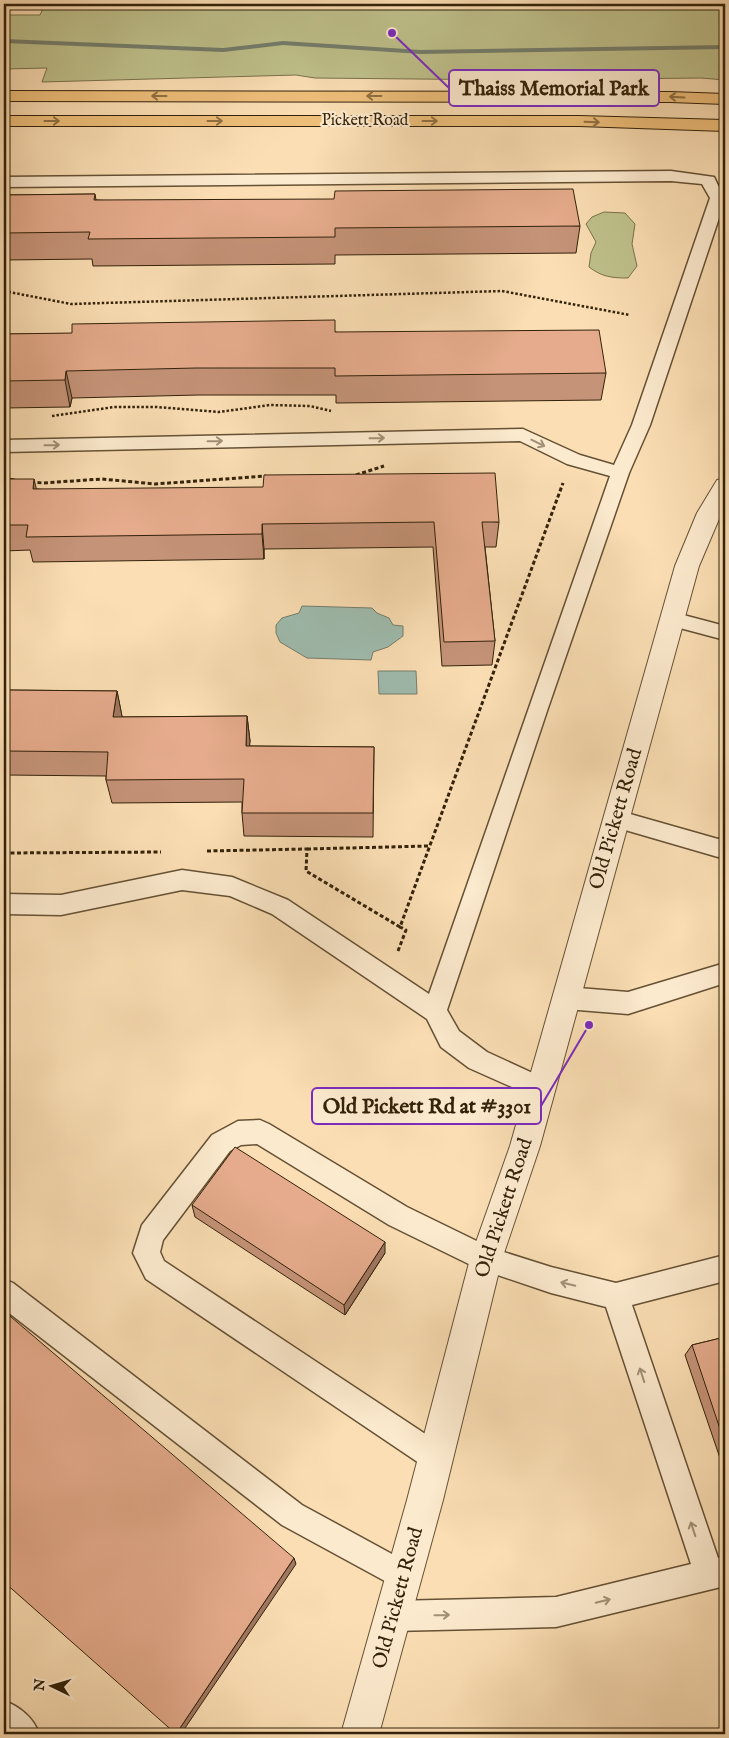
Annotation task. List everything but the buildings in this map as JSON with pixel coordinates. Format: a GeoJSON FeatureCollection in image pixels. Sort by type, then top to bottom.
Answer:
{"type":"FeatureCollection","features":[{"type":"Feature","properties":{"kind":"main road","name":"Pickett Road"},"geometry":{"type":"LineString","coordinates":[[4,96],[670,96],[725,99]]}},
{"type":"Feature","properties":{"kind":"main road","name":"Pickett Road"},"geometry":{"type":"LineString","coordinates":[[4,121],[580,121],[725,126]]}},
{"type":"Feature","properties":{"kind":"street","name":"Old Pickett Road"},"geometry":{"type":"LineString","coordinates":[[360,1734],[404,1576],[486,1259],[525,1146],[687,566],[709,513],[725,486]]}},
{"type":"Feature","properties":{"kind":"lane"},"geometry":{"type":"LineString","coordinates":[[4,182],[671,176],[708,180],[718,198],[641,425],[620,473],[560,652],[538,708],[435,1011]]}},
{"type":"Feature","properties":{"kind":"lane"},"geometry":{"type":"LineString","coordinates":[[4,446],[523,435],[574,460],[620,473]]}},
{"type":"Feature","properties":{"kind":"lane"},"geometry":{"type":"LineString","coordinates":[[672,620],[725,633]]}},
{"type":"Feature","properties":{"kind":"lane"},"geometry":{"type":"LineString","coordinates":[[616,819],[718,848],[725,846]]}},
{"type":"Feature","properties":{"kind":"lane"},"geometry":{"type":"LineString","coordinates":[[4,904],[61,905],[182,880],[232,887],[280,907],[435,1011],[450,1039],[478,1060],[541,1089]]}},
{"type":"Feature","properties":{"kind":"lane"},"geometry":{"type":"LineString","coordinates":[[566,998],[628,1003],[725,973]]}},
{"type":"Feature","properties":{"kind":"lane"},"geometry":{"type":"LineString","coordinates":[[435,1457],[155,1270],[146,1253],[151,1234],[221,1143],[238,1133],[260,1132],[398,1216],[486,1259],[551,1280],[616,1296],[725,1268]]}},
{"type":"Feature","properties":{"kind":"lane"},"geometry":{"type":"LineString","coordinates":[[4,1292],[292,1515],[404,1576]]}},
{"type":"Feature","properties":{"kind":"lane"},"geometry":{"type":"LineString","coordinates":[[393,1616],[556,1612],[717,1573],[616,1296]]}},
{"type":"Feature","properties":{"kind":"lane"},"geometry":{"type":"LineString","coordinates":[[4,1716],[24,1734]]}},
{"type":"Feature","properties":{"kind":"path"},"geometry":{"type":"LineString","coordinates":[[4,291],[71,304],[502,291],[630,315]]}},
{"type":"Feature","properties":{"kind":"path"},"geometry":{"type":"LineString","coordinates":[[349,478],[390,463]]}},
{"type":"Feature","properties":{"kind":"path"},"geometry":{"type":"LineString","coordinates":[[4,478],[43,483],[102,479],[155,484],[268,475]]}},
{"type":"Feature","properties":{"kind":"path"},"geometry":{"type":"LineString","coordinates":[[307,849],[306,871],[400,926],[566,476]]}},
{"type":"Feature","properties":{"kind":"path"},"geometry":{"type":"LineString","coordinates":[[199,851],[429,846]]}},
{"type":"Feature","properties":{"kind":"path"},"geometry":{"type":"LineString","coordinates":[[4,853],[170,851]]}},
{"type":"Feature","properties":{"kind":"green space"},"geometry":{"type":"Polygon","coordinates":[[[45,4],[725,4],[725,80],[701,78],[518,80],[315,78],[296,75],[42,82],[47,68],[4,69],[4,15],[40,15],[45,4]]]}},
{"type":"Feature","properties":{"kind":"green space"},"geometry":{"type":"Polygon","coordinates":[[[604,212],[625,213],[635,224],[632,244],[637,266],[628,278],[607,276],[589,267],[591,253],[596,242],[586,224],[592,217],[604,212]]]}},
{"type":"Feature","properties":{"kind":"shaded area"},"geometry":{"type":"Polygon","coordinates":[[[302,606],[372,608],[377,613],[389,618],[393,625],[403,626],[403,636],[388,647],[373,652],[371,660],[307,658],[280,642],[276,633],[276,625],[282,618],[299,613],[302,606]]]}},
{"type":"Feature","properties":{"kind":"shaded area"},"geometry":{"type":"Polygon","coordinates":[[[378,671],[416,671],[417,694],[379,694],[378,671]]]}},
{"type":"Feature","properties":{"kind":"waterway"},"geometry":{"type":"LineString","coordinates":[[4,41],[223,50],[283,43],[421,52],[725,47]]}},
{"type":"Feature","properties":{"kind":"place","name":"Thaiss Memorial Park"},"geometry":{"type":"Point","coordinates":[392,33]}},
{"type":"Feature","properties":{"kind":"place","name":"Old Pickett Rd at #3301"},"geometry":{"type":"Point","coordinates":[589,1025]}}]}
